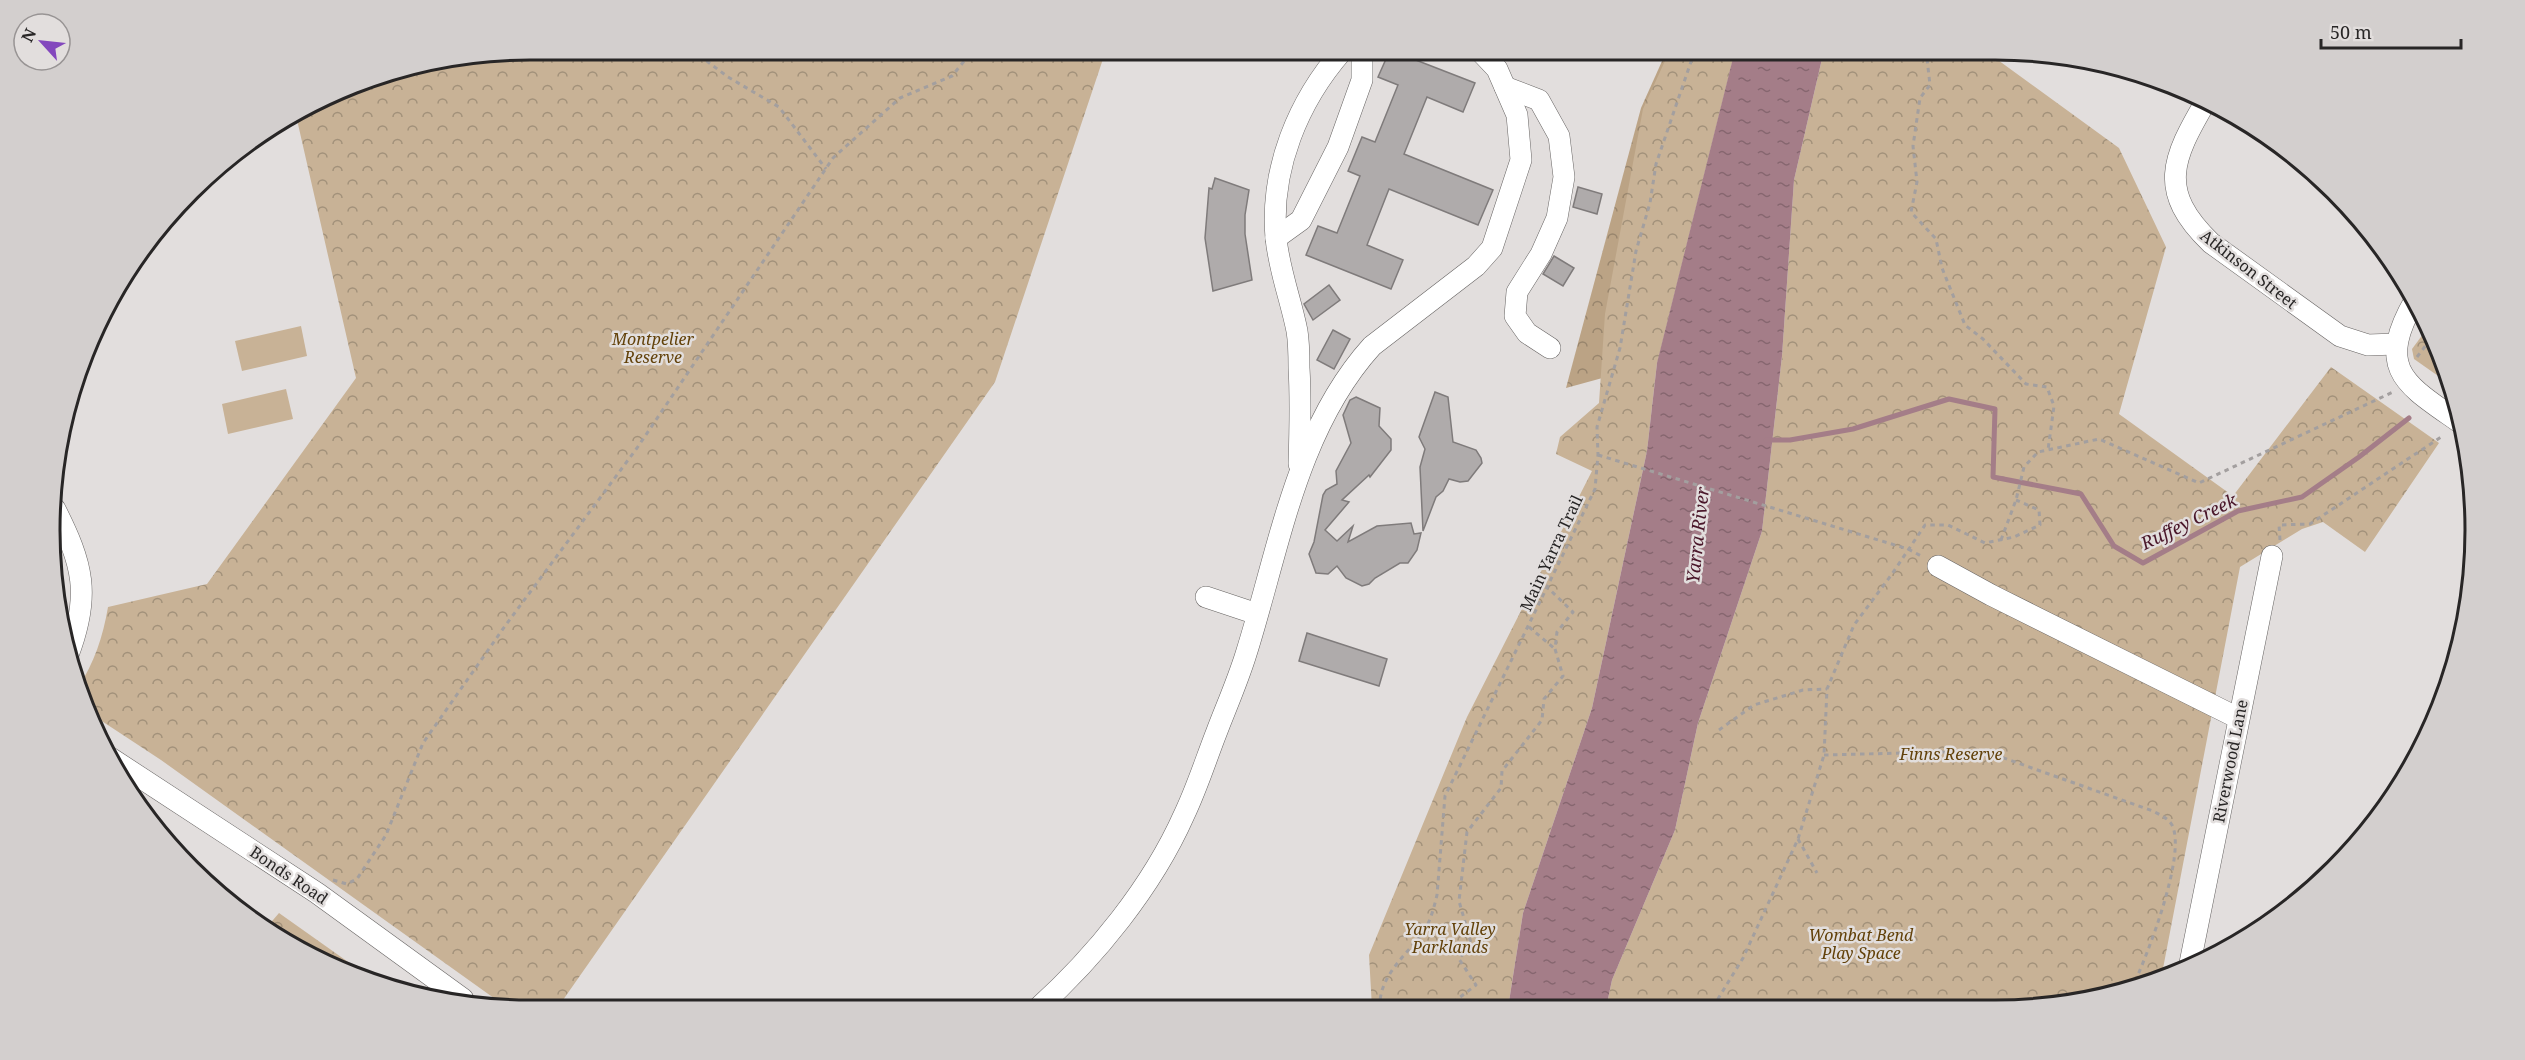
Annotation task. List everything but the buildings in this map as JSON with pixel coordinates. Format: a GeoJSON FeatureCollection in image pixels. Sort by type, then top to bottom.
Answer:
{"type":"FeatureCollection","features":[{"type":"Feature","properties":{"kind":"street"},"geometry":{"type":"LineString","coordinates":[[1299,474],[1301,402],[1298,334],[1276,237],[1276,196],[1293,129],[1323,73],[1334,60]]}},
{"type":"Feature","properties":{"kind":"street"},"geometry":{"type":"LineString","coordinates":[[1276,237],[1301,220],[1338,147],[1362,80],[1362,60]]}},
{"type":"Feature","properties":{"kind":"street"},"geometry":{"type":"LineString","coordinates":[[1046,1000],[1088,960],[1141,892],[1184,816],[1246,655],[1299,474],[1329,408],[1359,360],[1386,333],[1476,266],[1492,248],[1521,160],[1517,115],[1497,69],[1488,60]]}},
{"type":"Feature","properties":{"kind":"street"},"geometry":{"type":"LineString","coordinates":[[1505,87],[1539,100],[1559,136],[1563,177],[1557,218],[1541,254],[1517,292],[1515,316],[1527,333],[1550,348]]}},
{"type":"Feature","properties":{"kind":"street","name":"Atkinson Street"},"geometry":{"type":"LineString","coordinates":[[2202,108],[2182,147],[2176,167],[2176,188],[2182,208],[2194,226],[2211,243],[2340,336],[2368,345],[2396,344]]}},
{"type":"Feature","properties":{"kind":"street"},"geometry":{"type":"LineString","coordinates":[[2410,309],[2396,344],[2402,376],[2415,391],[2451,417]]}},
{"type":"Feature","properties":{"kind":"street"},"geometry":{"type":"LineString","coordinates":[[60,521],[77,558],[82,580],[73,640]]}},
{"type":"Feature","properties":{"kind":"street","name":"Riverwood Lane"},"geometry":{"type":"LineString","coordinates":[[2191,957],[2272,556]]}},
{"type":"Feature","properties":{"kind":"street"},"geometry":{"type":"LineString","coordinates":[[1938,566],[1991,595],[2238,718]]}},
{"type":"Feature","properties":{"kind":"street"},"geometry":{"type":"LineString","coordinates":[[1206,597],[1257,614]]}},
{"type":"Feature","properties":{"kind":"street","name":"Bonds Road"},"geometry":{"type":"LineString","coordinates":[[125,768],[317,892],[456,994]]}},
{"type":"Feature","properties":{"kind":"path"},"geometry":{"type":"LineString","coordinates":[[705,60],[728,77],[778,107],[826,169]]}},
{"type":"Feature","properties":{"kind":"path"},"geometry":{"type":"LineString","coordinates":[[317,892],[330,880],[347,884],[357,879],[386,835],[423,743],[512,617],[637,448],[833,158],[900,98],[952,76],[965,60]]}},
{"type":"Feature","properties":{"kind":"path","name":"Main Yarra Trail"},"geometry":{"type":"LineString","coordinates":[[1381,1000],[1383,986],[1425,929],[1434,910],[1445,796],[1595,489],[1599,455],[1597,427],[1620,348],[1636,251],[1650,203],[1656,164],[1692,60]]}},
{"type":"Feature","properties":{"kind":"path"},"geometry":{"type":"LineString","coordinates":[[1927,60],[1930,86],[1920,98],[1913,146],[1917,182],[1911,212],[1936,239],[1942,268],[1965,326],[1983,339],[2026,384],[2047,387],[2054,406],[2048,450]]}},
{"type":"Feature","properties":{"kind":"path"},"geometry":{"type":"LineString","coordinates":[[2001,540],[2016,500],[2024,466],[2038,452],[2099,439],[2199,483],[2391,394],[2427,344]]}},
{"type":"Feature","properties":{"kind":"path"},"geometry":{"type":"LineString","coordinates":[[2279,525],[2310,524],[2454,428]]}},
{"type":"Feature","properties":{"kind":"path"},"geometry":{"type":"LineString","coordinates":[[1599,455],[1908,549]]}},
{"type":"Feature","properties":{"kind":"path"},"geometry":{"type":"LineString","coordinates":[[1717,1000],[1743,958],[1798,839],[1824,755],[1827,689],[1854,625],[1925,525],[1948,525],[1985,543],[2014,537],[2040,525],[2039,510],[2016,500]]}},
{"type":"Feature","properties":{"kind":"path"},"geometry":{"type":"LineString","coordinates":[[1457,1000],[1476,986],[1459,959],[1471,944],[1459,901],[1467,832],[1501,788],[1502,771],[1542,720],[1544,699],[1563,676],[1555,649],[1557,632],[1573,612],[1548,588]]}},
{"type":"Feature","properties":{"kind":"path"},"geometry":{"type":"LineString","coordinates":[[1529,627],[1555,649]]}},
{"type":"Feature","properties":{"kind":"path"},"geometry":{"type":"LineString","coordinates":[[1719,730],[1754,705],[1803,690],[1827,689]]}},
{"type":"Feature","properties":{"kind":"path"},"geometry":{"type":"LineString","coordinates":[[1824,755],[1984,751],[2153,811],[2165,818],[2171,823],[2175,833],[2175,853],[2159,917],[2136,978]]}},
{"type":"Feature","properties":{"kind":"path"},"geometry":{"type":"LineString","coordinates":[[1798,839],[1817,873]]}},
{"type":"Feature","properties":{"kind":"green space","name":"Montpelier Reserve"},"geometry":{"type":"Polygon","coordinates":[[[1103,60],[995,382],[563,1000],[495,999],[161,760],[100,720],[85,681],[84,678],[97,649],[108,607],[207,584],[356,378],[297,122],[350,96],[408,76],[438,69],[499,61],[1103,60]]]}},
{"type":"Feature","properties":{"kind":"green space"},"geometry":{"type":"Polygon","coordinates":[[[1663,60],[1733,60],[1657,363],[1566,388],[1641,108],[1663,60]]]}},
{"type":"Feature","properties":{"kind":"green space","name":"Yarra Valley Parklands"},"geometry":{"type":"Polygon","coordinates":[[[1665,60],[1733,60],[1657,363],[1647,451],[1592,708],[1523,913],[1509,1000],[1372,1000],[1369,955],[1467,717],[1592,471],[1556,454],[1560,437],[1599,403],[1605,314],[1643,109],[1665,60]]]}},
{"type":"Feature","properties":{"kind":"green space","name":"Finns Reserve"},"geometry":{"type":"Polygon","coordinates":[[[1822,60],[1998,60],[2119,148],[2166,247],[2119,414],[2233,496],[2331,367],[2439,443],[2365,552],[2323,522],[2302,529],[2240,567],[2163,969],[2087,991],[2026,999],[1608,1000],[1612,980],[1675,830],[1698,723],[1762,531],[1782,356],[1794,180],[1822,60]]]}},
{"type":"Feature","properties":{"kind":"green space"},"geometry":{"type":"Polygon","coordinates":[[[301,326],[307,356],[242,371],[235,341],[301,326]]]}},
{"type":"Feature","properties":{"kind":"green space"},"geometry":{"type":"Polygon","coordinates":[[[2422,335],[2439,377],[2414,359],[2412,349],[2422,335]]]}},
{"type":"Feature","properties":{"kind":"green space"},"geometry":{"type":"Polygon","coordinates":[[[286,389],[293,419],[228,434],[222,404],[286,389]]]}},
{"type":"Feature","properties":{"kind":"green space"},"geometry":{"type":"Polygon","coordinates":[[[279,913],[352,965],[322,952],[271,922],[279,913]]]}},
{"type":"Feature","properties":{"kind":"water","name":"Yarra River"},"geometry":{"type":"Polygon","coordinates":[[[1733,60],[1822,60],[1794,180],[1782,356],[1762,531],[1698,723],[1675,830],[1612,980],[1608,1000],[1509,1000],[1523,913],[1592,708],[1647,451],[1657,363],[1733,60]]]}},
{"type":"Feature","properties":{"kind":"waterway","name":"Ruffey Creek"},"geometry":{"type":"LineString","coordinates":[[1766,440],[1790,440],[1853,429],[1949,399],[1995,409],[1993,477],[2081,494],[2114,546],[2143,563],[2238,511],[2302,497],[2409,418]]}},
{"type":"Feature","properties":{"kind":"park label","name":"Wombat Bend Play Space"},"geometry":{"type":"Point","coordinates":[1861,944]}}]}
